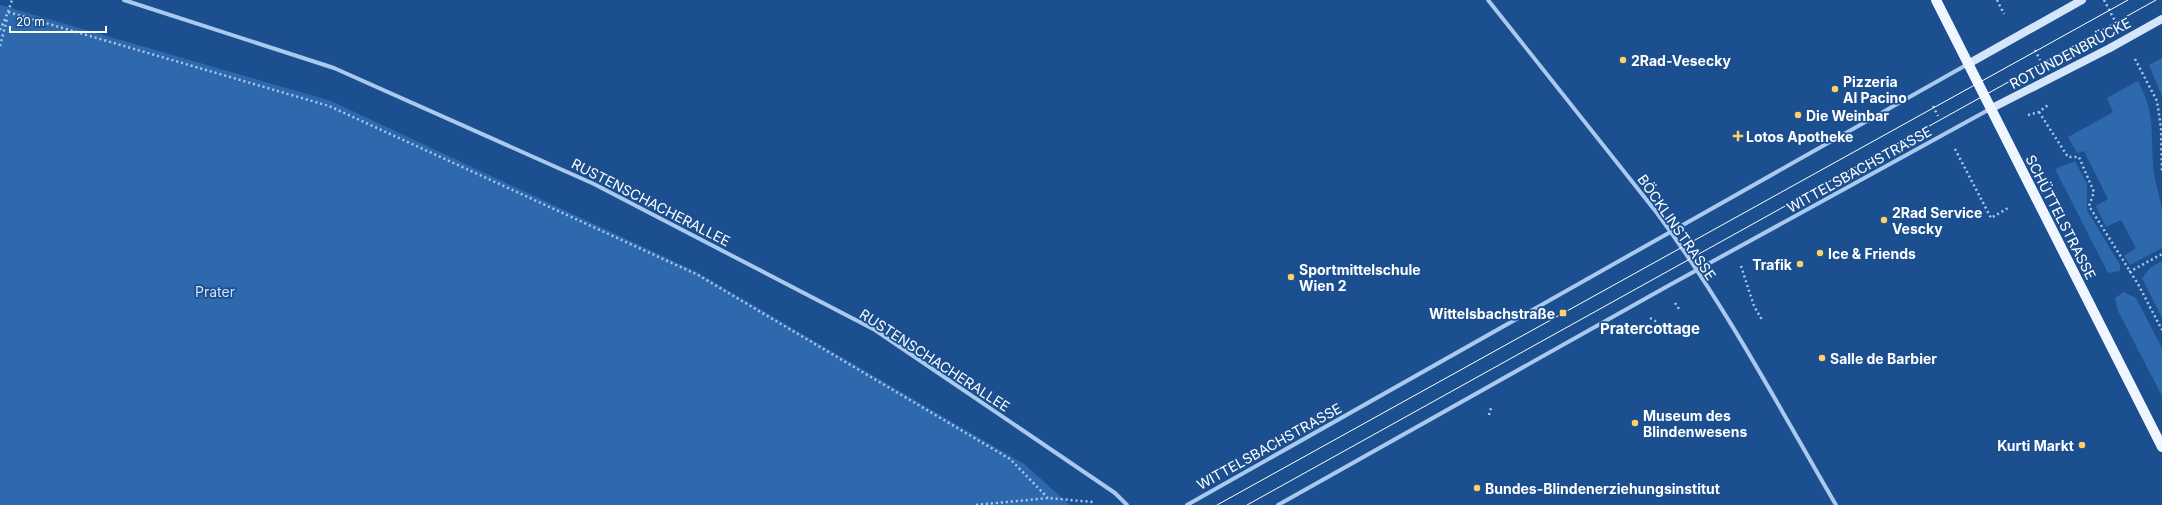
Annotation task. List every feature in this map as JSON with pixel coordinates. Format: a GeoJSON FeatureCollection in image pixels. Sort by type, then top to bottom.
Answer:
{"type":"FeatureCollection","features":[{"type":"Feature","properties":{"kind":"main road","name":"SCHÜTTELSTRASSE"},"geometry":{"type":"LineString","coordinates":[[1936,0],[2162,447]]}},
{"type":"Feature","properties":{"kind":"street","name":"RUSTENSCHACHERALLEE"},"geometry":{"type":"LineString","coordinates":[[124,0],[334,68],[594,184],[875,330],[1115,493],[1127,505]]}},
{"type":"Feature","properties":{"kind":"street","name":"BÖCKLINSTRASSE"},"geometry":{"type":"LineString","coordinates":[[1488,0],[1671,232],[1697,271],[1836,505]]}},
{"type":"Feature","properties":{"kind":"street"},"geometry":{"type":"LineString","coordinates":[[1968,64],[2082,0]]}},
{"type":"Feature","properties":{"kind":"street","name":"ROTUNDENBRÜCKE"},"geometry":{"type":"LineString","coordinates":[[1990,109],[2110,48],[2162,19]]}},
{"type":"Feature","properties":{"kind":"street","name":"WITTELSBACHSTRASSE"},"geometry":{"type":"LineString","coordinates":[[1187,505],[1968,64]]}},
{"type":"Feature","properties":{"kind":"street","name":"WITTELSBACHSTRASSE"},"geometry":{"type":"LineString","coordinates":[[1278,505],[1732,251],[1990,109]]}},
{"type":"Feature","properties":{"kind":"path"},"geometry":{"type":"LineString","coordinates":[[0,46],[12,0]]}},
{"type":"Feature","properties":{"kind":"path"},"geometry":{"type":"LineString","coordinates":[[1997,0],[2004,14]]}},
{"type":"Feature","properties":{"kind":"path"},"geometry":{"type":"LineString","coordinates":[[2104,0],[2118,27]]}},
{"type":"Feature","properties":{"kind":"path"},"geometry":{"type":"LineString","coordinates":[[0,30],[8,12]]}},
{"type":"Feature","properties":{"kind":"path"},"geometry":{"type":"LineString","coordinates":[[8,12],[329,106],[698,275],[1010,460],[1048,498]]}},
{"type":"Feature","properties":{"kind":"path"},"geometry":{"type":"LineString","coordinates":[[2035,50],[2042,64]]}},
{"type":"Feature","properties":{"kind":"path"},"geometry":{"type":"LineString","coordinates":[[2132,54],[2157,101],[2161,128],[2162,172]]}},
{"type":"Feature","properties":{"kind":"path"},"geometry":{"type":"LineString","coordinates":[[2039,112],[2068,157],[2079,157],[2094,192],[2089,206],[2129,272],[2138,284],[2162,330]]}},
{"type":"Feature","properties":{"kind":"path"},"geometry":{"type":"LineString","coordinates":[[1957,154],[1991,218],[2008,208]]}},
{"type":"Feature","properties":{"kind":"path"},"geometry":{"type":"LineString","coordinates":[[1732,251],[1745,272],[1754,306],[1762,320]]}},
{"type":"Feature","properties":{"kind":"path"},"geometry":{"type":"LineString","coordinates":[[2129,272],[2162,254]]}},
{"type":"Feature","properties":{"kind":"path"},"geometry":{"type":"LineString","coordinates":[[976,505],[1048,498],[1097,503]]}},
{"type":"Feature","properties":{"kind":"green space","name":"Prater"},"geometry":{"type":"Polygon","coordinates":[[[0,5],[331,101],[697,272],[1024,464],[1070,505],[0,505],[0,5]]]}},
{"type":"Feature","properties":{"kind":"green space"},"geometry":{"type":"Polygon","coordinates":[[[2162,58],[2162,96],[2149,65],[2162,58]]]}},
{"type":"Feature","properties":{"kind":"green space"},"geometry":{"type":"Polygon","coordinates":[[[2138,81],[2150,112],[2155,181],[2162,209],[2162,248],[2130,265],[2124,256],[2136,248],[2121,220],[2106,227],[2096,206],[2108,199],[2084,151],[2077,153],[2068,137],[2113,112],[2107,98],[2138,81]]]}},
{"type":"Feature","properties":{"kind":"green space"},"geometry":{"type":"Polygon","coordinates":[[[2075,161],[2087,184],[2087,210],[2120,265],[2120,271],[2108,273],[2055,169],[2075,161]]]}},
{"type":"Feature","properties":{"kind":"green space"},"geometry":{"type":"Polygon","coordinates":[[[2162,261],[2162,318],[2142,278],[2150,268],[2162,261]]]}},
{"type":"Feature","properties":{"kind":"green space"},"geometry":{"type":"Polygon","coordinates":[[[2124,292],[2136,298],[2162,348],[2162,396],[2118,311],[2115,298],[2124,292]]]}},
{"type":"Feature","properties":{"kind":"pier"},"geometry":{"type":"Polygon","coordinates":[[[2138,0],[2162,0],[2162,43],[2160,42],[2138,0]]]}},
{"type":"Feature","properties":{"kind":"tram line"},"geometry":{"type":"LineString","coordinates":[[1217,505],[2128,0]]}},
{"type":"Feature","properties":{"kind":"tram line"},"geometry":{"type":"LineString","coordinates":[[1247,505],[2156,0]]}},
{"type":"Feature","properties":{"kind":"place","name":"2Rad-Vesecky"},"geometry":{"type":"Point","coordinates":[1623,60]}},
{"type":"Feature","properties":{"kind":"place","name":"Pizzeria Al Pacino"},"geometry":{"type":"Point","coordinates":[1835,89]}},
{"type":"Feature","properties":{"kind":"place","name":"Die Weinbar"},"geometry":{"type":"Point","coordinates":[1798,115]}},
{"type":"Feature","properties":{"kind":"place","name":"Lotos Apotheke"},"geometry":{"type":"Point","coordinates":[1738,136]}},
{"type":"Feature","properties":{"kind":"place","name":"2Rad Service Vescky"},"geometry":{"type":"Point","coordinates":[1884,220]}},
{"type":"Feature","properties":{"kind":"place","name":"Ice & Friends"},"geometry":{"type":"Point","coordinates":[1820,253]}},
{"type":"Feature","properties":{"kind":"place","name":"Trafik"},"geometry":{"type":"Point","coordinates":[1800,264]}},
{"type":"Feature","properties":{"kind":"place","name":"Sportmittelschule Wien 2"},"geometry":{"type":"Point","coordinates":[1291,277]}},
{"type":"Feature","properties":{"kind":"place","name":"Wittelsbachstraße"},"geometry":{"type":"Point","coordinates":[1563,313]}},
{"type":"Feature","properties":{"kind":"place","name":"Salle de Barbier"},"geometry":{"type":"Point","coordinates":[1822,358]}},
{"type":"Feature","properties":{"kind":"place","name":"Museum des Blindenwesens"},"geometry":{"type":"Point","coordinates":[1635,423]}},
{"type":"Feature","properties":{"kind":"place","name":"Kurti Markt"},"geometry":{"type":"Point","coordinates":[2082,445]}},
{"type":"Feature","properties":{"kind":"place","name":"Bundes-Blindenerziehungsinstitut"},"geometry":{"type":"Point","coordinates":[1477,488]}},
{"type":"Feature","properties":{"kind":"district","name":"Pratercottage"},"geometry":{"type":"Point","coordinates":[1650,328]}}]}
